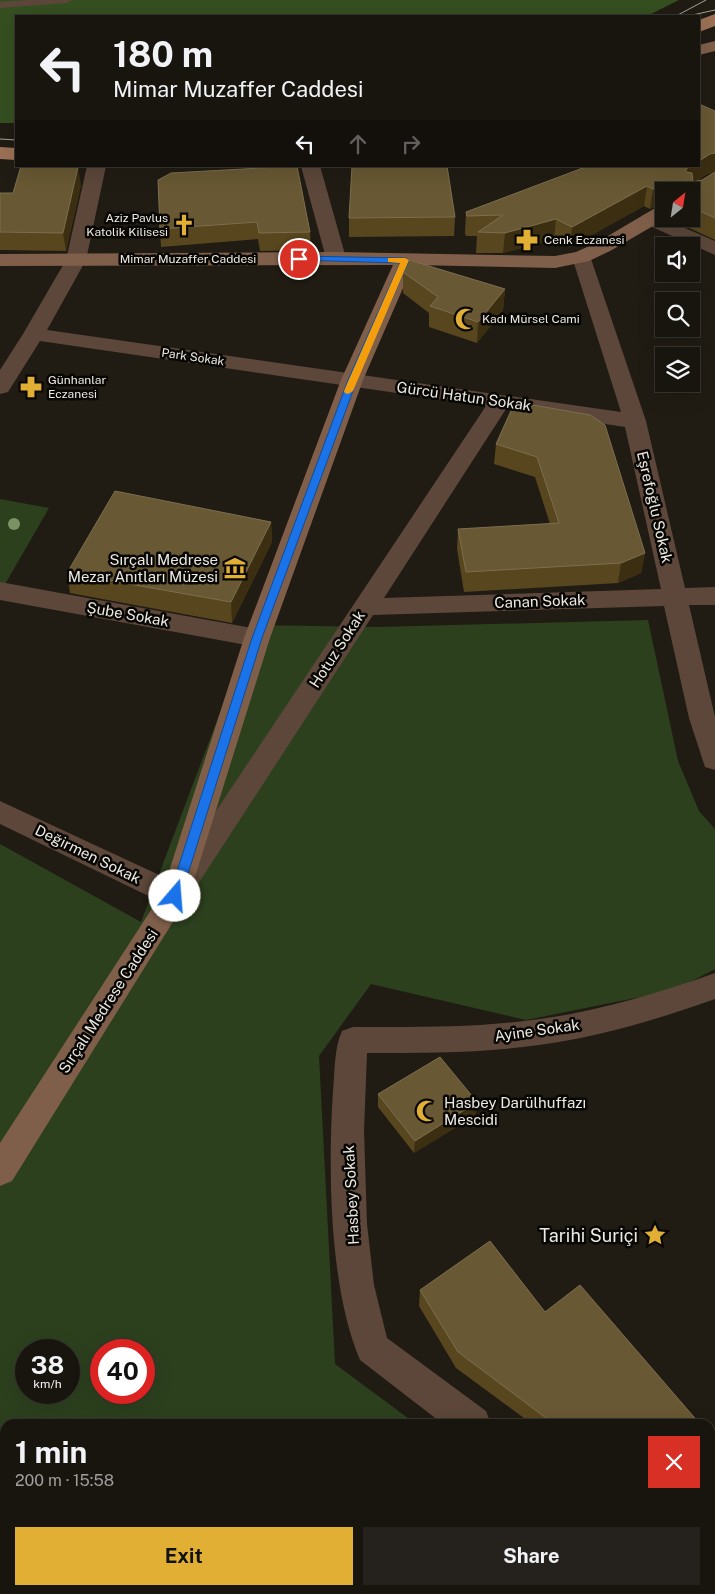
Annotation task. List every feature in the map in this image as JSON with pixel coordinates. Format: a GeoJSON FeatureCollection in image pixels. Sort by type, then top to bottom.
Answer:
{"type":"FeatureCollection","features":[{"type":"Feature","properties":{"kind":"main road"},"geometry":{"type":"LineString","coordinates":[[700,27],[715,20]]}},
{"type":"Feature","properties":{"kind":"main road"},"geometry":{"type":"LineString","coordinates":[[0,153],[15,154]]}},
{"type":"Feature","properties":{"kind":"street"},"geometry":{"type":"LineString","coordinates":[[700,50],[715,46]]}},
{"type":"Feature","properties":{"kind":"street"},"geometry":{"type":"LineString","coordinates":[[0,387],[34,334],[76,260],[96,167]]}},
{"type":"Feature","properties":{"kind":"street"},"geometry":{"type":"LineString","coordinates":[[310,167],[336,258]]}},
{"type":"Feature","properties":{"kind":"street","name":"Mimar Muzaffer Caddesi"},"geometry":{"type":"LineString","coordinates":[[0,260],[336,258],[555,262],[582,257],[603,247],[655,216]]}},
{"type":"Feature","properties":{"kind":"street"},"geometry":{"type":"LineString","coordinates":[[679,228],[715,249]]}},
{"type":"Feature","properties":{"kind":"street","name":"Eşrefoğlu Sokak"},"geometry":{"type":"LineString","coordinates":[[582,257],[635,421],[702,718],[715,760]]}},
{"type":"Feature","properties":{"kind":"street","name":"Sırçalı Medrese Caddesi"},"geometry":{"type":"LineString","coordinates":[[0,1171],[175,896],[257,638],[352,380],[405,260]]}},
{"type":"Feature","properties":{"kind":"street","name":"Park Sokak"},"geometry":{"type":"LineString","coordinates":[[34,334],[352,380]]}},
{"type":"Feature","properties":{"kind":"street","name":"Gürcü Hatun Sokak"},"geometry":{"type":"LineString","coordinates":[[352,380],[635,421]]}},
{"type":"Feature","properties":{"kind":"street","name":"Hotuz Sokak"},"geometry":{"type":"LineString","coordinates":[[175,896],[500,402]]}},
{"type":"Feature","properties":{"kind":"street","name":"Şube Sokak"},"geometry":{"type":"LineString","coordinates":[[0,591],[257,638]]}},
{"type":"Feature","properties":{"kind":"street","name":"Canan Sokak"},"geometry":{"type":"LineString","coordinates":[[365,607],[715,596]]}},
{"type":"Feature","properties":{"kind":"street","name":"Değirmen Sokak"},"geometry":{"type":"LineString","coordinates":[[0,812],[175,896]]}},
{"type":"Feature","properties":{"kind":"street","name":"Ayine Sokak"},"geometry":{"type":"LineString","coordinates":[[353,1040],[480,1037],[539,1032],[640,1012],[715,986]]}},
{"type":"Feature","properties":{"kind":"street","name":"Hasbey Sokak"},"geometry":{"type":"LineString","coordinates":[[353,1040],[348,1090],[348,1170],[351,1238],[358,1286],[372,1348],[467,1419]]}},
{"type":"Feature","properties":{"kind":"lane"},"geometry":{"type":"LineString","coordinates":[[0,5],[67,0]]}},
{"type":"Feature","properties":{"kind":"green space"},"geometry":{"type":"Polygon","coordinates":[[[0,0],[679,0],[649,15],[15,15],[15,123],[0,123],[0,0]]]}},
{"type":"Feature","properties":{"kind":"green space"},"geometry":{"type":"Polygon","coordinates":[[[0,499],[49,508],[0,593],[0,499]]]}},
{"type":"Feature","properties":{"kind":"green space"},"geometry":{"type":"Polygon","coordinates":[[[648,620],[678,761],[699,811],[715,829],[715,969],[675,990],[526,1020],[371,984],[319,1056],[335,1364],[409,1419],[0,1419],[0,844],[141,922],[253,625],[378,627],[648,620]]]}},
{"type":"Feature","properties":{"kind":"building"},"geometry":{"type":"Polygon","coordinates":[[[700,104],[715,111],[715,153],[700,160],[700,104]]]}},
{"type":"Feature","properties":{"kind":"building"},"geometry":{"type":"Polygon","coordinates":[[[21,167],[78,167],[63,233],[0,232],[0,193],[13,193],[21,167]]]}},
{"type":"Feature","properties":{"kind":"building"},"geometry":{"type":"Polygon","coordinates":[[[297,167],[310,232],[259,233],[257,222],[160,229],[158,180],[171,173],[297,167]]]}},
{"type":"Feature","properties":{"kind":"building"},"geometry":{"type":"Polygon","coordinates":[[[352,167],[447,167],[455,217],[349,218],[352,167]]]}},
{"type":"Feature","properties":{"kind":"building"},"geometry":{"type":"Polygon","coordinates":[[[585,167],[689,167],[686,169],[686,172],[692,173],[693,182],[655,182],[655,188],[647,186],[572,227],[556,219],[505,233],[478,232],[503,215],[467,216],[466,212],[585,167]]]}},
{"type":"Feature","properties":{"kind":"building"},"geometry":{"type":"Polygon","coordinates":[[[715,172],[715,218],[700,211],[700,182],[693,182],[702,180],[715,172]]]}},
{"type":"Feature","properties":{"kind":"building"},"geometry":{"type":"Polygon","coordinates":[[[409,260],[505,289],[478,322],[430,306],[438,297],[403,272],[409,260]]]}},
{"type":"Feature","properties":{"kind":"building"},"geometry":{"type":"Polygon","coordinates":[[[515,402],[590,415],[605,425],[645,553],[621,563],[466,572],[458,529],[559,523],[537,457],[496,444],[515,402]]]}},
{"type":"Feature","properties":{"kind":"building"},"geometry":{"type":"Polygon","coordinates":[[[115,491],[271,522],[231,602],[67,573],[115,491]]]}},
{"type":"Feature","properties":{"kind":"building","name":"Hasbey Darülhuffazı Mescidi"},"geometry":{"type":"Polygon","coordinates":[[[440,1057],[477,1102],[415,1141],[378,1094],[440,1057]]]}},
{"type":"Feature","properties":{"kind":"building"},"geometry":{"type":"Polygon","coordinates":[[[490,1241],[545,1312],[580,1285],[696,1419],[547,1419],[458,1352],[420,1290],[490,1241]]]}},
{"type":"Feature","properties":{"kind":"tram line"},"geometry":{"type":"LineString","coordinates":[[678,15],[706,0]]}},
{"type":"Feature","properties":{"kind":"tram line"},"geometry":{"type":"LineString","coordinates":[[692,15],[715,10]]}},
{"type":"Feature","properties":{"kind":"tram line"},"geometry":{"type":"LineString","coordinates":[[0,139],[15,140]]}},
{"type":"Feature","properties":{"kind":"slow traffic"},"geometry":{"type":"LineString","coordinates":[[348,391],[405,260],[391,260]]}},
{"type":"Feature","properties":{"kind":"place","name":"Aziz Pavlus Katolik Kilisesi"},"geometry":{"type":"Point","coordinates":[184,225]}},
{"type":"Feature","properties":{"kind":"place","name":"Cenk Eczanesi"},"geometry":{"type":"Point","coordinates":[527,240]}},
{"type":"Feature","properties":{"kind":"place","name":"Kadı Mürsel Cami"},"geometry":{"type":"Point","coordinates":[466,319]}},
{"type":"Feature","properties":{"kind":"place","name":"Günhanlar Eczanesi"},"geometry":{"type":"Point","coordinates":[31,387]}},
{"type":"Feature","properties":{"kind":"place","name":"Sırçalı Medrese Mezar Anıtları Müzesi"},"geometry":{"type":"Point","coordinates":[235,568]}},
{"type":"Feature","properties":{"kind":"place","name":"Hasbey Darülhuffazı Mescidi"},"geometry":{"type":"Point","coordinates":[427,1111]}},
{"type":"Feature","properties":{"kind":"place","name":"Tarihi Suriçi"},"geometry":{"type":"Point","coordinates":[655,1235]}},
{"type":"Feature","properties":{"kind":"route"},"geometry":{"type":"LineString","coordinates":[[175,896],[257,638],[352,380],[405,260],[299,259]]}}]}
